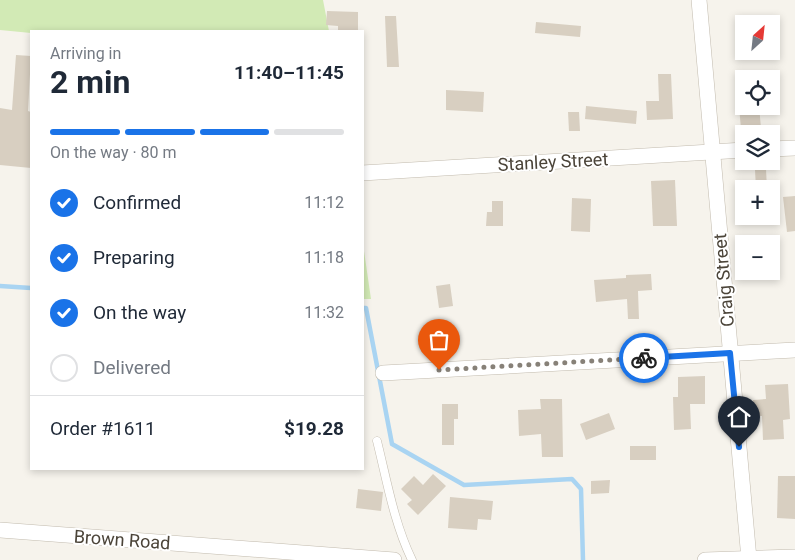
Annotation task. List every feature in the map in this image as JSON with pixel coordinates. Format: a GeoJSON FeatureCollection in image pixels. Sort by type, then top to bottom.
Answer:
{"type":"FeatureCollection","features":[{"type":"Feature","properties":{"kind":"street","name":"Craig Street"},"geometry":{"type":"LineString","coordinates":[[699,0],[749,559]]}},
{"type":"Feature","properties":{"kind":"street"},"geometry":{"type":"LineString","coordinates":[[780,149],[795,148]]}},
{"type":"Feature","properties":{"kind":"street","name":"Stanley Street"},"geometry":{"type":"LineString","coordinates":[[364,173],[735,151]]}},
{"type":"Feature","properties":{"kind":"street"},"geometry":{"type":"LineString","coordinates":[[384,373],[795,350]]}},
{"type":"Feature","properties":{"kind":"street","name":"Brown Road"},"geometry":{"type":"LineString","coordinates":[[0,530],[394,560]]}},
{"type":"Feature","properties":{"kind":"street"},"geometry":{"type":"LineString","coordinates":[[705,560],[795,557]]}},
{"type":"Feature","properties":{"kind":"lane"},"geometry":{"type":"LineString","coordinates":[[376,441],[403,542],[412,560]]}},
{"type":"Feature","properties":{"kind":"green space"},"geometry":{"type":"Polygon","coordinates":[[[0,0],[323,0],[329,30],[30,30],[30,33],[0,30],[0,0]]]}},
{"type":"Feature","properties":{"kind":"green space"},"geometry":{"type":"Polygon","coordinates":[[[364,251],[371,299],[364,299],[364,251]]]}},
{"type":"Feature","properties":{"kind":"building"},"geometry":{"type":"Polygon","coordinates":[[[327,11],[358,12],[358,30],[338,30],[338,26],[326,25],[327,11]]]}},
{"type":"Feature","properties":{"kind":"building"},"geometry":{"type":"Polygon","coordinates":[[[385,16],[396,16],[399,67],[387,67],[385,16]]]}},
{"type":"Feature","properties":{"kind":"building"},"geometry":{"type":"Polygon","coordinates":[[[536,22],[581,26],[580,37],[535,33],[536,22]]]}},
{"type":"Feature","properties":{"kind":"building"},"geometry":{"type":"Polygon","coordinates":[[[16,55],[30,56],[28,111],[30,112],[30,168],[0,165],[0,108],[12,110],[16,55]]]}},
{"type":"Feature","properties":{"kind":"building"},"geometry":{"type":"Polygon","coordinates":[[[658,74],[671,74],[673,119],[647,120],[646,101],[659,101],[658,74]]]}},
{"type":"Feature","properties":{"kind":"building"},"geometry":{"type":"Polygon","coordinates":[[[446,90],[484,92],[483,112],[446,110],[446,90]]]}},
{"type":"Feature","properties":{"kind":"building"},"geometry":{"type":"Polygon","coordinates":[[[586,106],[637,111],[636,124],[585,119],[586,106]]]}},
{"type":"Feature","properties":{"kind":"building"},"geometry":{"type":"Polygon","coordinates":[[[568,112],[579,112],[580,131],[569,131],[568,112]]]}},
{"type":"Feature","properties":{"kind":"building"},"geometry":{"type":"Polygon","coordinates":[[[740,115],[760,115],[761,125],[741,125],[740,115]]]}},
{"type":"Feature","properties":{"kind":"building"},"geometry":{"type":"Polygon","coordinates":[[[755,170],[766,170],[767,180],[756,180],[755,170]]]}},
{"type":"Feature","properties":{"kind":"building"},"geometry":{"type":"Polygon","coordinates":[[[675,180],[677,226],[653,226],[651,181],[675,180]]]}},
{"type":"Feature","properties":{"kind":"building"},"geometry":{"type":"Polygon","coordinates":[[[795,196],[795,231],[787,232],[783,197],[795,196]]]}},
{"type":"Feature","properties":{"kind":"building"},"geometry":{"type":"Polygon","coordinates":[[[572,198],[591,199],[590,232],[571,231],[572,198]]]}},
{"type":"Feature","properties":{"kind":"building"},"geometry":{"type":"Polygon","coordinates":[[[492,201],[503,201],[503,226],[486,226],[487,212],[492,212],[492,201]]]}},
{"type":"Feature","properties":{"kind":"building"},"geometry":{"type":"Polygon","coordinates":[[[651,274],[652,290],[638,291],[639,319],[628,319],[627,299],[596,302],[594,280],[626,278],[626,275],[651,274]]]}},
{"type":"Feature","properties":{"kind":"building"},"geometry":{"type":"Polygon","coordinates":[[[450,284],[453,306],[439,308],[436,286],[450,284]]]}},
{"type":"Feature","properties":{"kind":"building"},"geometry":{"type":"Polygon","coordinates":[[[705,376],[705,404],[690,404],[691,429],[674,430],[673,397],[678,397],[678,377],[705,376]]]}},
{"type":"Feature","properties":{"kind":"building"},"geometry":{"type":"Polygon","coordinates":[[[788,384],[790,419],[783,420],[784,439],[763,440],[762,416],[754,416],[753,400],[766,399],[765,385],[788,384]]]}},
{"type":"Feature","properties":{"kind":"building"},"geometry":{"type":"Polygon","coordinates":[[[540,399],[562,399],[563,457],[542,457],[541,434],[519,436],[518,410],[541,409],[540,399]]]}},
{"type":"Feature","properties":{"kind":"building"},"geometry":{"type":"Polygon","coordinates":[[[442,404],[458,404],[458,419],[454,419],[454,445],[442,445],[442,404]]]}},
{"type":"Feature","properties":{"kind":"building"},"geometry":{"type":"Polygon","coordinates":[[[609,413],[615,429],[586,440],[580,424],[609,413]]]}},
{"type":"Feature","properties":{"kind":"building"},"geometry":{"type":"Polygon","coordinates":[[[630,446],[656,446],[656,460],[630,460],[630,446]]]}},
{"type":"Feature","properties":{"kind":"building"},"geometry":{"type":"Polygon","coordinates":[[[433,474],[446,486],[418,515],[407,504],[412,500],[401,489],[414,476],[423,485],[433,474]]]}},
{"type":"Feature","properties":{"kind":"building"},"geometry":{"type":"Polygon","coordinates":[[[778,476],[795,476],[795,519],[777,518],[778,476]]]}},
{"type":"Feature","properties":{"kind":"building"},"geometry":{"type":"Polygon","coordinates":[[[610,480],[609,493],[591,494],[591,481],[610,480]]]}},
{"type":"Feature","properties":{"kind":"building"},"geometry":{"type":"Polygon","coordinates":[[[358,489],[383,492],[381,511],[356,508],[358,489]]]}},
{"type":"Feature","properties":{"kind":"building"},"geometry":{"type":"Polygon","coordinates":[[[450,497],[493,501],[491,520],[478,519],[477,530],[448,528],[450,497]]]}},
{"type":"Feature","properties":{"kind":"waterway"},"geometry":{"type":"LineString","coordinates":[[0,286],[30,288]]}},
{"type":"Feature","properties":{"kind":"waterway"},"geometry":{"type":"LineString","coordinates":[[364,308],[366,308],[392,444],[464,485],[572,479],[581,489],[583,560]]}},
{"type":"Feature","properties":{"kind":"way so far"},"geometry":{"type":"LineString","coordinates":[[439,370],[644,358]]}},
{"type":"Feature","properties":{"kind":"route"},"geometry":{"type":"LineString","coordinates":[[644,358],[730,353],[739,447]]}}]}
